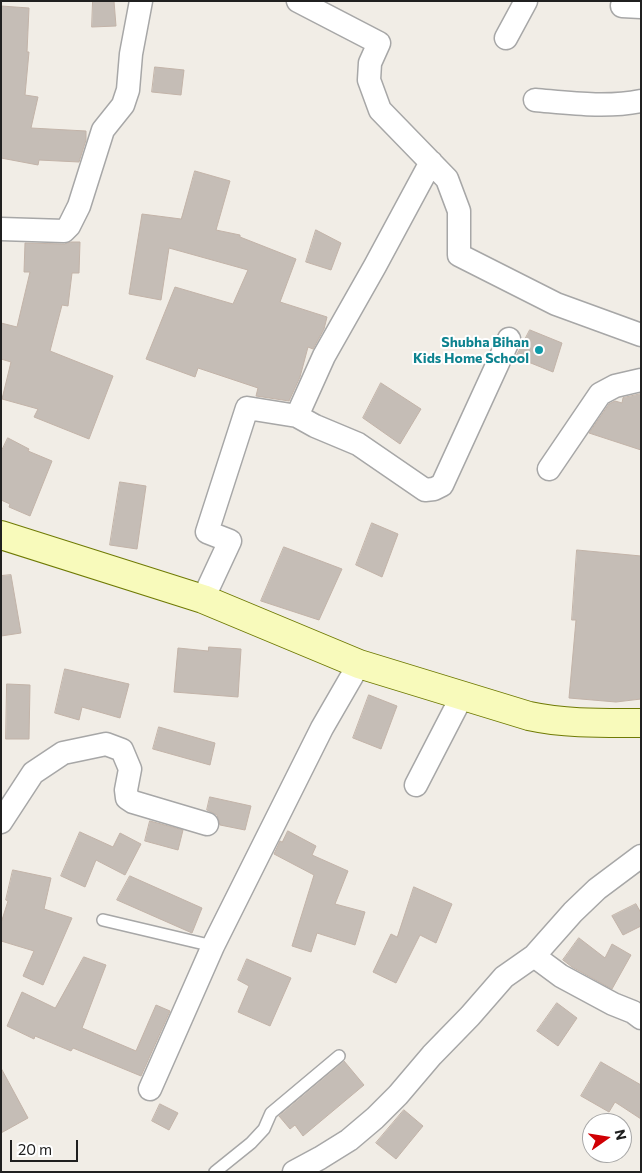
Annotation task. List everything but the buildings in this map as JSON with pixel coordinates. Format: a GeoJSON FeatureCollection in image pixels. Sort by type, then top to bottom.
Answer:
{"type":"FeatureCollection","features":[{"type":"Feature","properties":{"kind":"main road"},"geometry":{"type":"LineString","coordinates":[[1,535],[203,599],[359,664],[529,716],[552,721],[641,723]]}},
{"type":"Feature","properties":{"kind":"street"},"geometry":{"type":"LineString","coordinates":[[1,229],[64,231],[69,226],[78,206],[103,130],[123,106],[128,90],[131,54],[141,1]]}},
{"type":"Feature","properties":{"kind":"street"},"geometry":{"type":"LineString","coordinates":[[298,1],[379,43],[370,64],[369,80],[380,110],[447,179],[460,211],[459,255],[556,304],[641,336]]}},
{"type":"Feature","properties":{"kind":"street"},"geometry":{"type":"LineString","coordinates":[[506,38],[526,1]]}},
{"type":"Feature","properties":{"kind":"street"},"geometry":{"type":"LineString","coordinates":[[535,100],[591,104],[624,104],[641,101]]}},
{"type":"Feature","properties":{"kind":"street"},"geometry":{"type":"LineString","coordinates":[[297,416],[324,356],[376,266],[431,162]]}},
{"type":"Feature","properties":{"kind":"street"},"geometry":{"type":"LineString","coordinates":[[203,599],[230,542],[207,532],[247,408],[297,416],[315,426],[358,444],[425,490],[434,489],[442,485],[509,338]]}},
{"type":"Feature","properties":{"kind":"street"},"geometry":{"type":"LineString","coordinates":[[549,468],[600,394],[615,386],[641,380]]}},
{"type":"Feature","properties":{"kind":"street"},"geometry":{"type":"LineString","coordinates":[[150,1089],[213,946],[322,728],[359,664]]}},
{"type":"Feature","properties":{"kind":"street"},"geometry":{"type":"LineString","coordinates":[[416,785],[462,696]]}},
{"type":"Feature","properties":{"kind":"street"},"geometry":{"type":"LineString","coordinates":[[1,822],[33,772],[63,753],[106,744],[122,750],[130,769],[126,790],[127,798],[133,802],[207,824]]}},
{"type":"Feature","properties":{"kind":"street"},"geometry":{"type":"LineString","coordinates":[[294,1172],[349,1140],[375,1118],[504,977],[534,956],[573,912],[598,889],[641,856]]}},
{"type":"Feature","properties":{"kind":"street"},"geometry":{"type":"LineString","coordinates":[[534,956],[561,976],[613,1004],[633,1012],[641,1018]]}},
{"type":"Feature","properties":{"kind":"lane"},"geometry":{"type":"LineString","coordinates":[[103,920],[213,946]]}},
{"type":"Feature","properties":{"kind":"lane"},"geometry":{"type":"LineString","coordinates":[[215,1172],[251,1143],[264,1129],[271,1113],[339,1056]]}},
{"type":"Feature","properties":{"kind":"place","name":"Shubha Bihan Kids Home School"},"geometry":{"type":"Point","coordinates":[539,350]}}]}
